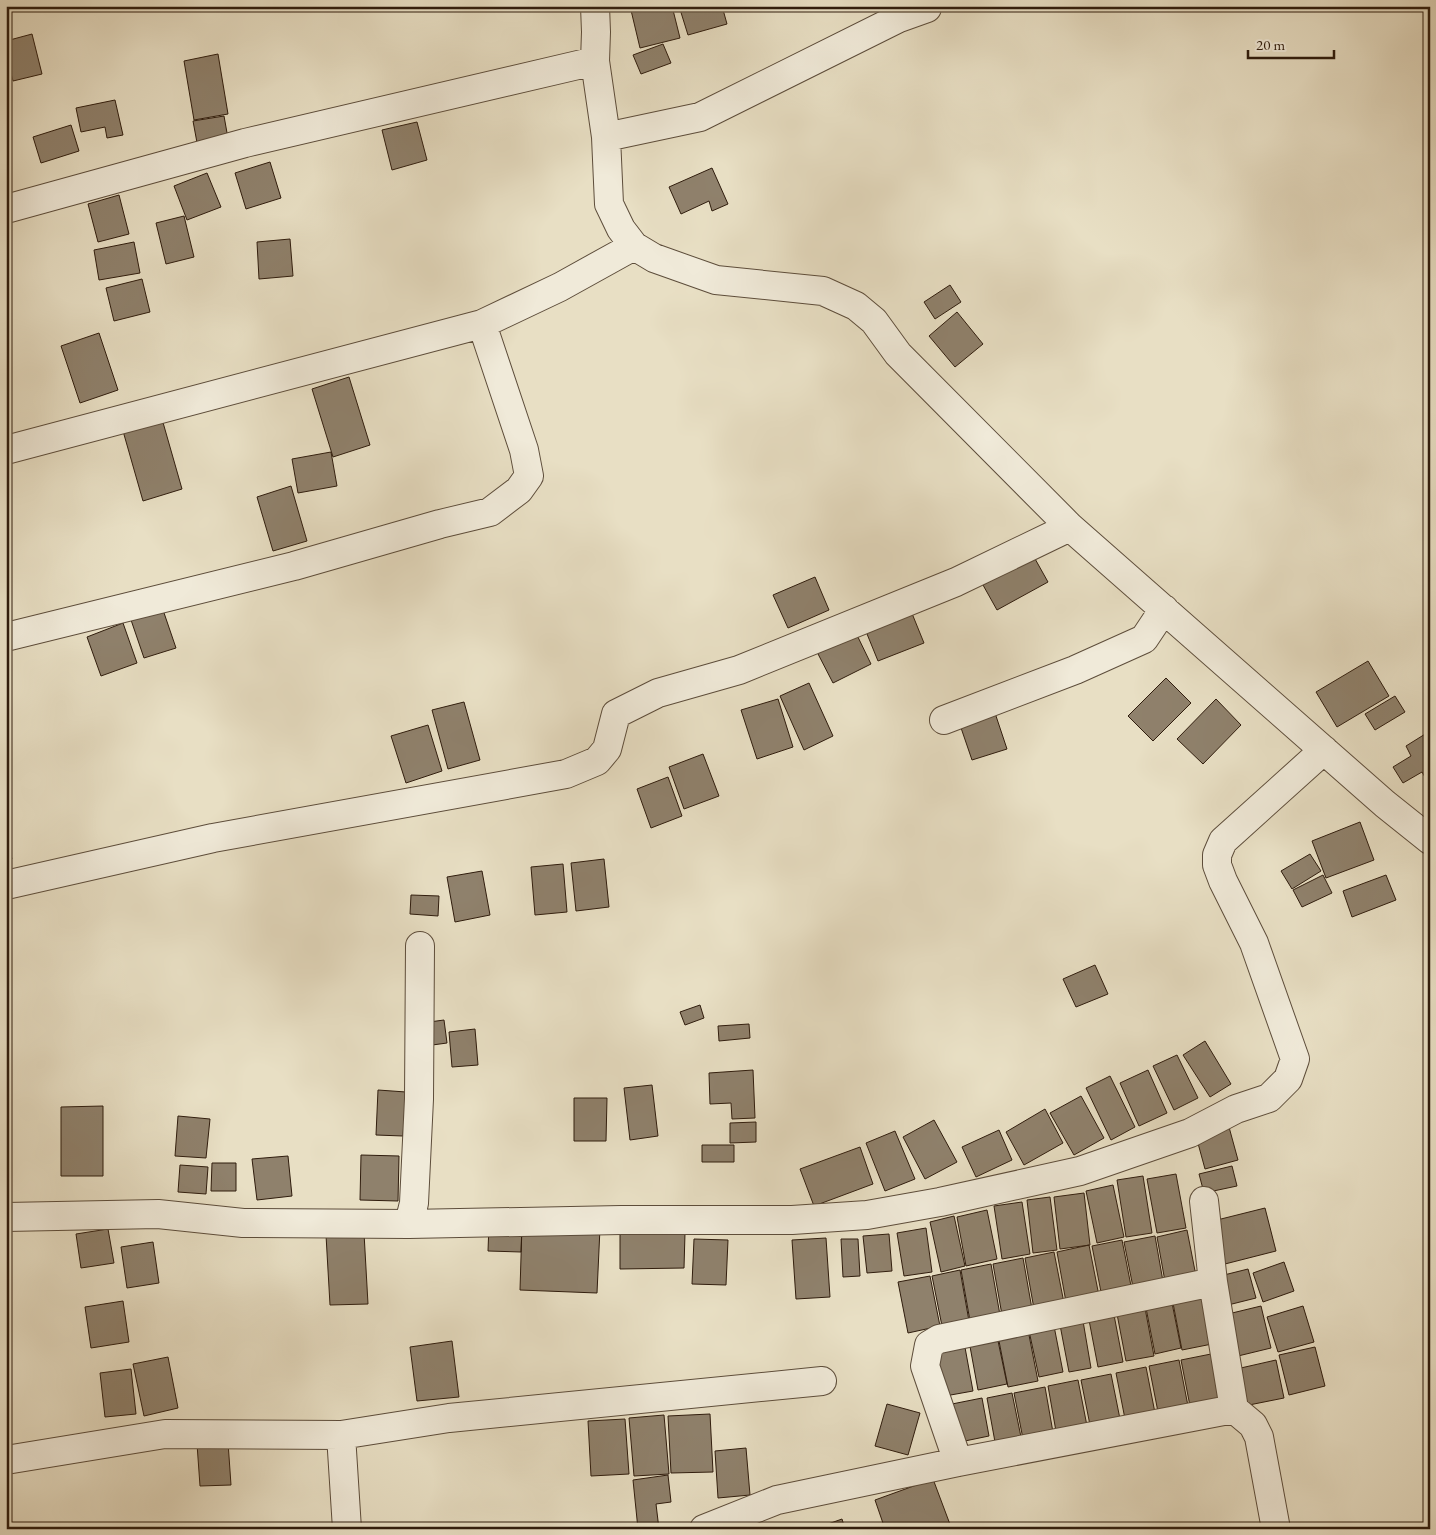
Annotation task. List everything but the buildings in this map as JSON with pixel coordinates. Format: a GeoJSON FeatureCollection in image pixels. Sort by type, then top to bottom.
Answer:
{"type":"FeatureCollection","features":[{"type":"Feature","properties":{"kind":"street"},"geometry":{"type":"LineString","coordinates":[[595,6],[595,61],[606,137],[609,204],[621,229],[634,246],[654,258],[716,280],[823,291],[856,306],[874,321],[898,354],[1070,526],[1385,804],[1430,840]]}},
{"type":"Feature","properties":{"kind":"street"},"geometry":{"type":"LineString","coordinates":[[606,137],[700,117],[891,22],[928,8]]}},
{"type":"Feature","properties":{"kind":"street"},"geometry":{"type":"LineString","coordinates":[[6,209],[245,143],[595,61]]}},
{"type":"Feature","properties":{"kind":"street"},"geometry":{"type":"LineString","coordinates":[[6,450],[482,324],[560,287],[634,246]]}},
{"type":"Feature","properties":{"kind":"street"},"geometry":{"type":"LineString","coordinates":[[6,637],[294,566],[440,524],[490,512],[519,490],[529,476],[524,450],[482,324]]}},
{"type":"Feature","properties":{"kind":"street"},"geometry":{"type":"LineString","coordinates":[[6,885],[213,838],[566,774],[597,760],[608,749],[616,714],[636,703],[658,693],[739,670],[956,582],[1070,526]]}},
{"type":"Feature","properties":{"kind":"street"},"geometry":{"type":"LineString","coordinates":[[944,720],[1075,670],[1144,640],[1164,609]]}},
{"type":"Feature","properties":{"kind":"street"},"geometry":{"type":"LineString","coordinates":[[6,1217],[158,1214],[243,1222],[409,1224],[621,1220],[792,1220],[867,1215],[940,1202],[1080,1171],[1190,1133],[1236,1109],[1269,1098],[1288,1078],[1294,1059],[1254,943],[1222,881],[1217,865],[1217,855],[1223,841],[1324,750]]}},
{"type":"Feature","properties":{"kind":"street"},"geometry":{"type":"LineString","coordinates":[[409,1224],[414,1203],[420,1099],[420,946]]}},
{"type":"Feature","properties":{"kind":"street"},"geometry":{"type":"LineString","coordinates":[[1204,1201],[1213,1282],[1234,1409],[1253,1426],[1259,1437],[1276,1529]]}},
{"type":"Feature","properties":{"kind":"street"},"geometry":{"type":"LineString","coordinates":[[958,1462],[925,1366],[929,1345],[939,1340],[1213,1282]]}},
{"type":"Feature","properties":{"kind":"street"},"geometry":{"type":"LineString","coordinates":[[6,1460],[165,1434],[340,1435],[449,1418],[822,1381]]}},
{"type":"Feature","properties":{"kind":"street"},"geometry":{"type":"LineString","coordinates":[[704,1529],[777,1500],[958,1462],[1234,1409]]}},
{"type":"Feature","properties":{"kind":"street"},"geometry":{"type":"LineString","coordinates":[[340,1435],[348,1529]]}}]}
